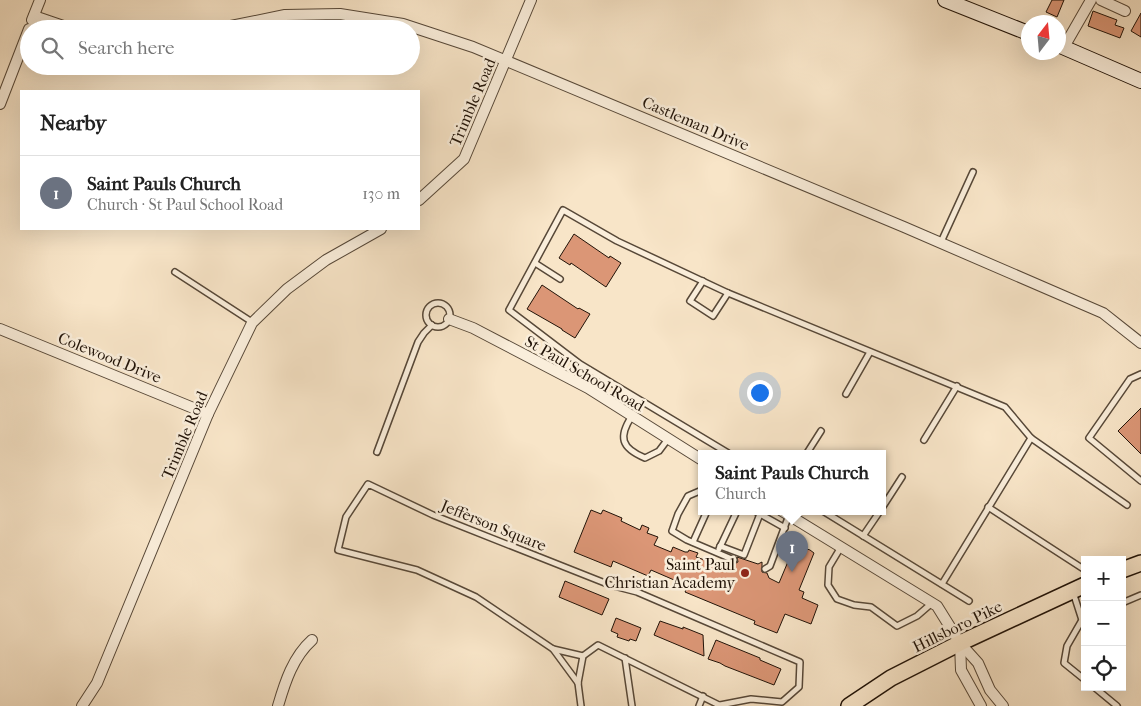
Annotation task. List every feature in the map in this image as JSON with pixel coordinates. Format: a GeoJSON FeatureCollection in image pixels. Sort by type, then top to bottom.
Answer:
{"type":"FeatureCollection","features":[{"type":"Feature","properties":{"kind":"main road"},"geometry":{"type":"LineString","coordinates":[[1126,569],[1141,563]]}},
{"type":"Feature","properties":{"kind":"main road","name":"Hillsboro Pike"},"geometry":{"type":"LineString","coordinates":[[850,706],[891,678],[960,643],[1079,588]]}},
{"type":"Feature","properties":{"kind":"street"},"geometry":{"type":"LineString","coordinates":[[32,20],[40,0]]}},
{"type":"Feature","properties":{"kind":"street","name":"Trimble Road"},"geometry":{"type":"LineString","coordinates":[[420,199],[464,159],[531,0]]}},
{"type":"Feature","properties":{"kind":"street"},"geometry":{"type":"LineString","coordinates":[[945,0],[1021,30]]}},
{"type":"Feature","properties":{"kind":"street"},"geometry":{"type":"LineString","coordinates":[[1066,38],[1091,0]]}},
{"type":"Feature","properties":{"kind":"street"},"geometry":{"type":"LineString","coordinates":[[1101,0],[1125,11]]}},
{"type":"Feature","properties":{"kind":"street","name":"Castleman Drive"},"geometry":{"type":"LineString","coordinates":[[260,20],[285,15],[340,14],[378,20]]}},
{"type":"Feature","properties":{"kind":"street"},"geometry":{"type":"LineString","coordinates":[[34,16],[46,20]]}},
{"type":"Feature","properties":{"kind":"street","name":"Castleman Drive"},"geometry":{"type":"LineString","coordinates":[[420,30],[506,60],[1103,313],[1141,343]]}},
{"type":"Feature","properties":{"kind":"street"},"geometry":{"type":"LineString","coordinates":[[1066,48],[1141,81]]}},
{"type":"Feature","properties":{"kind":"street"},"geometry":{"type":"LineString","coordinates":[[0,104],[20,52]]}},
{"type":"Feature","properties":{"kind":"street","name":"Trimble Road"},"geometry":{"type":"LineString","coordinates":[[82,706],[97,683],[208,414],[252,323],[287,289],[326,260],[380,230]]}},
{"type":"Feature","properties":{"kind":"street","name":"St Paul School Road"},"geometry":{"type":"LineString","coordinates":[[450,319],[473,328],[588,388],[698,458]]}},
{"type":"Feature","properties":{"kind":"street","name":"Colewood Drive"},"geometry":{"type":"LineString","coordinates":[[0,329],[208,414]]}},
{"type":"Feature","properties":{"kind":"street"},"geometry":{"type":"LineString","coordinates":[[789,515],[937,606],[960,643],[978,663],[990,690],[1003,706]]}},
{"type":"Feature","properties":{"kind":"street"},"geometry":{"type":"LineString","coordinates":[[278,706],[290,669],[304,647],[312,640]]}},
{"type":"Feature","properties":{"kind":"street"},"geometry":{"type":"LineString","coordinates":[[960,643],[961,670],[981,706]]}},
{"type":"Feature","properties":{"kind":"lane"},"geometry":{"type":"LineString","coordinates":[[941,243],[973,172]]}},
{"type":"Feature","properties":{"kind":"lane"},"geometry":{"type":"LineString","coordinates":[[723,450],[580,364],[509,310],[564,210],[618,241],[703,282],[870,352],[957,386],[1005,408],[1031,438],[1127,505]]}},
{"type":"Feature","properties":{"kind":"lane"},"geometry":{"type":"LineString","coordinates":[[535,263],[560,279]]}},
{"type":"Feature","properties":{"kind":"lane"},"geometry":{"type":"LineString","coordinates":[[175,272],[252,323]]}},
{"type":"Feature","properties":{"kind":"lane"},"geometry":{"type":"LineString","coordinates":[[703,282],[690,301],[713,316],[728,293]]}},
{"type":"Feature","properties":{"kind":"lane"},"geometry":{"type":"LineString","coordinates":[[440,303],[446,306],[450,312],[450,319],[443,326],[436,327],[432,325],[428,322],[426,316],[428,309],[433,304],[440,303]]}},
{"type":"Feature","properties":{"kind":"lane"},"geometry":{"type":"LineString","coordinates":[[377,452],[418,342],[432,325]]}},
{"type":"Feature","properties":{"kind":"lane"},"geometry":{"type":"LineString","coordinates":[[846,394],[870,352]]}},
{"type":"Feature","properties":{"kind":"lane"},"geometry":{"type":"LineString","coordinates":[[1141,374],[1130,379],[1089,438],[1141,481]]}},
{"type":"Feature","properties":{"kind":"lane"},"geometry":{"type":"LineString","coordinates":[[924,440],[957,386]]}},
{"type":"Feature","properties":{"kind":"lane"},"geometry":{"type":"LineString","coordinates":[[632,416],[624,427],[622,436],[626,446],[634,453],[645,458],[660,452],[668,439]]}},
{"type":"Feature","properties":{"kind":"lane"},"geometry":{"type":"LineString","coordinates":[[809,450],[821,431]]}},
{"type":"Feature","properties":{"kind":"lane"},"geometry":{"type":"LineString","coordinates":[[942,584],[1031,438]]}},
{"type":"Feature","properties":{"kind":"lane"},"geometry":{"type":"LineString","coordinates":[[886,501],[902,477]]}},
{"type":"Feature","properties":{"kind":"lane","name":"Jefferson Square"},"geometry":{"type":"LineString","coordinates":[[368,484],[433,515],[602,582],[637,592],[800,662],[798,688],[782,702],[751,699],[721,705],[598,645],[583,656],[553,648],[476,597],[417,570],[338,550],[346,517],[368,484]]}},
{"type":"Feature","properties":{"kind":"lane"},"geometry":{"type":"LineString","coordinates":[[698,492],[688,496],[678,514],[672,531],[734,560]]}},
{"type":"Feature","properties":{"kind":"lane"},"geometry":{"type":"LineString","coordinates":[[988,508],[1081,567]]}},
{"type":"Feature","properties":{"kind":"lane"},"geometry":{"type":"LineString","coordinates":[[693,542],[705,515]]}},
{"type":"Feature","properties":{"kind":"lane"},"geometry":{"type":"LineString","coordinates":[[718,552],[735,515]]}},
{"type":"Feature","properties":{"kind":"lane"},"geometry":{"type":"LineString","coordinates":[[720,546],[744,556],[758,515]]}},
{"type":"Feature","properties":{"kind":"lane"},"geometry":{"type":"LineString","coordinates":[[764,515],[785,528]]}},
{"type":"Feature","properties":{"kind":"lane"},"geometry":{"type":"LineString","coordinates":[[765,569],[770,566],[785,528],[786,515]]}},
{"type":"Feature","properties":{"kind":"lane"},"geometry":{"type":"LineString","coordinates":[[829,515],[969,601]]}},
{"type":"Feature","properties":{"kind":"lane"},"geometry":{"type":"LineString","coordinates":[[863,536],[877,515]]}},
{"type":"Feature","properties":{"kind":"lane"},"geometry":{"type":"LineString","coordinates":[[841,547],[830,567],[828,585],[837,599],[854,605],[871,607],[897,626],[917,616],[932,603]]}},
{"type":"Feature","properties":{"kind":"lane"},"geometry":{"type":"LineString","coordinates":[[1079,588],[1081,604]]}},
{"type":"Feature","properties":{"kind":"lane"},"geometry":{"type":"LineString","coordinates":[[1126,601],[1141,595]]}},
{"type":"Feature","properties":{"kind":"lane"},"geometry":{"type":"LineString","coordinates":[[1081,623],[1067,646],[1064,663],[1081,677]]}},
{"type":"Feature","properties":{"kind":"lane","name":"Jefferson Square"},"geometry":{"type":"LineString","coordinates":[[553,648],[578,683]]}},
{"type":"Feature","properties":{"kind":"lane"},"geometry":{"type":"LineString","coordinates":[[580,706],[578,683],[583,656]]}},
{"type":"Feature","properties":{"kind":"lane"},"geometry":{"type":"LineString","coordinates":[[625,658],[632,706]]}},
{"type":"Feature","properties":{"kind":"lane"},"geometry":{"type":"LineString","coordinates":[[1099,691],[1117,706]]}},
{"type":"Feature","properties":{"kind":"lane"},"geometry":{"type":"LineString","coordinates":[[699,706],[703,696]]}},
{"type":"Feature","properties":{"kind":"building"},"geometry":{"type":"Polygon","coordinates":[[[1052,0],[1064,0],[1058,15],[1046,12],[1052,0]]]}},
{"type":"Feature","properties":{"kind":"building"},"geometry":{"type":"Polygon","coordinates":[[[1093,11],[1117,20],[1115,25],[1124,28],[1120,38],[1088,26],[1093,11]]]}},
{"type":"Feature","properties":{"kind":"building"},"geometry":{"type":"Polygon","coordinates":[[[1141,13],[1141,37],[1131,31],[1141,13]]]}},
{"type":"Feature","properties":{"kind":"building"},"geometry":{"type":"Polygon","coordinates":[[[574,234],[609,258],[610,256],[621,263],[606,287],[571,263],[570,265],[559,258],[574,234]]]}},
{"type":"Feature","properties":{"kind":"building"},"geometry":{"type":"Polygon","coordinates":[[[542,285],[578,309],[590,314],[575,338],[527,309],[542,285]]]}},
{"type":"Feature","properties":{"kind":"building"},"geometry":{"type":"Polygon","coordinates":[[[1141,408],[1141,454],[1118,431],[1141,408]]]}},
{"type":"Feature","properties":{"kind":"building"},"geometry":{"type":"Polygon","coordinates":[[[591,510],[601,514],[603,510],[622,518],[621,521],[640,530],[642,525],[649,528],[647,533],[658,537],[654,545],[671,552],[673,547],[685,552],[689,550],[698,553],[696,557],[731,569],[733,564],[738,562],[737,557],[758,564],[762,562],[762,572],[767,573],[769,578],[779,583],[795,545],[810,550],[814,553],[799,590],[804,592],[802,598],[818,605],[811,624],[785,614],[777,633],[754,624],[755,621],[685,592],[688,586],[651,570],[648,576],[613,561],[611,567],[574,552],[591,510]]]}},
{"type":"Feature","properties":{"kind":"building"},"geometry":{"type":"Polygon","coordinates":[[[565,581],[609,599],[602,615],[559,597],[565,581]]]}},
{"type":"Feature","properties":{"kind":"building"},"geometry":{"type":"Polygon","coordinates":[[[616,618],[641,628],[636,641],[617,637],[618,634],[611,631],[616,618]]]}},
{"type":"Feature","properties":{"kind":"building"},"geometry":{"type":"Polygon","coordinates":[[[660,621],[703,635],[704,656],[654,635],[660,621]]]}},
{"type":"Feature","properties":{"kind":"building"},"geometry":{"type":"Polygon","coordinates":[[[716,640],[781,669],[774,685],[708,659],[716,640]]]}},
{"type":"Feature","properties":{"kind":"place","name":"Saint Pauls Church"},"geometry":{"type":"Point","coordinates":[792,572]}},
{"type":"Feature","properties":{"kind":"place","name":"Saint Paul Christian Academy"},"geometry":{"type":"Point","coordinates":[745,573]}}]}
